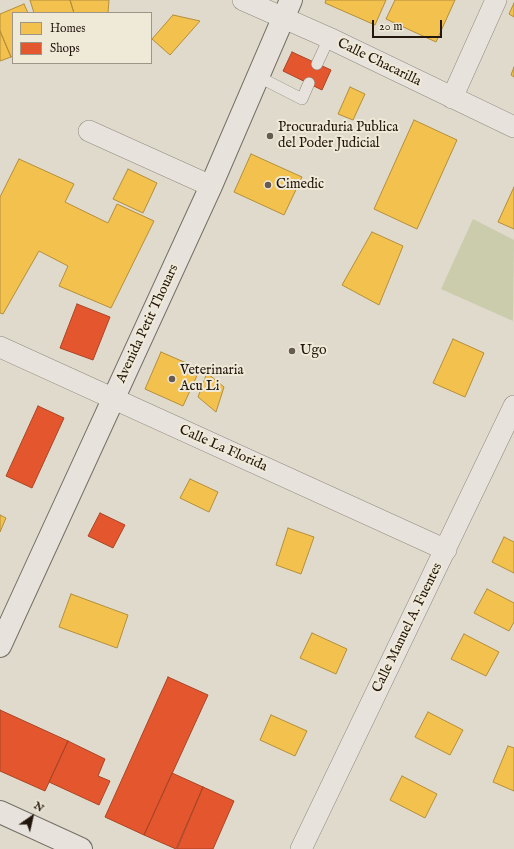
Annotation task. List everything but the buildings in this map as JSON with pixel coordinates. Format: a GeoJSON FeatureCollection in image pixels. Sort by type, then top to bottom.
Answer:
{"type":"FeatureCollection","features":[{"type":"Feature","properties":{"kind":"main road","name":"Avenida Petit Thouars"},"geometry":{"type":"LineString","coordinates":[[0,646],[211,186],[287,9]]}},
{"type":"Feature","properties":{"kind":"main road"},"geometry":{"type":"LineString","coordinates":[[0,812],[81,849]]}},
{"type":"Feature","properties":{"kind":"street","name":"Calle Chacarilla"},"geometry":{"type":"LineString","coordinates":[[243,0],[287,9],[329,38],[514,127]]}},
{"type":"Feature","properties":{"kind":"street"},"geometry":{"type":"LineString","coordinates":[[452,98],[496,0]]}},
{"type":"Feature","properties":{"kind":"street"},"geometry":{"type":"LineString","coordinates":[[89,131],[211,186]]}},
{"type":"Feature","properties":{"kind":"street","name":"Calle La Florida"},"geometry":{"type":"LineString","coordinates":[[0,347],[446,550]]}},
{"type":"Feature","properties":{"kind":"street","name":"Calle Manuel A. Fuentes"},"geometry":{"type":"LineString","coordinates":[[301,849],[514,406]]}},
{"type":"Feature","properties":{"kind":"lane"},"geometry":{"type":"LineString","coordinates":[[317,64],[329,38]]}},
{"type":"Feature","properties":{"kind":"lane"},"geometry":{"type":"LineString","coordinates":[[258,77],[302,98],[309,83]]}},
{"type":"Feature","properties":{"kind":"green space"},"geometry":{"type":"Polygon","coordinates":[[[473,219],[514,240],[513,321],[441,289],[473,219]]]}},
{"type":"Feature","properties":{"kind":"place","name":"Procuraduria Publica del Poder Judicial"},"geometry":{"type":"Point","coordinates":[270,136]}},
{"type":"Feature","properties":{"kind":"place","name":"Cimedic"},"geometry":{"type":"Point","coordinates":[268,185]}},
{"type":"Feature","properties":{"kind":"place","name":"Ugo"},"geometry":{"type":"Point","coordinates":[292,351]}},
{"type":"Feature","properties":{"kind":"place","name":"Veterinaria Acu Li"},"geometry":{"type":"Point","coordinates":[172,379]}}]}
